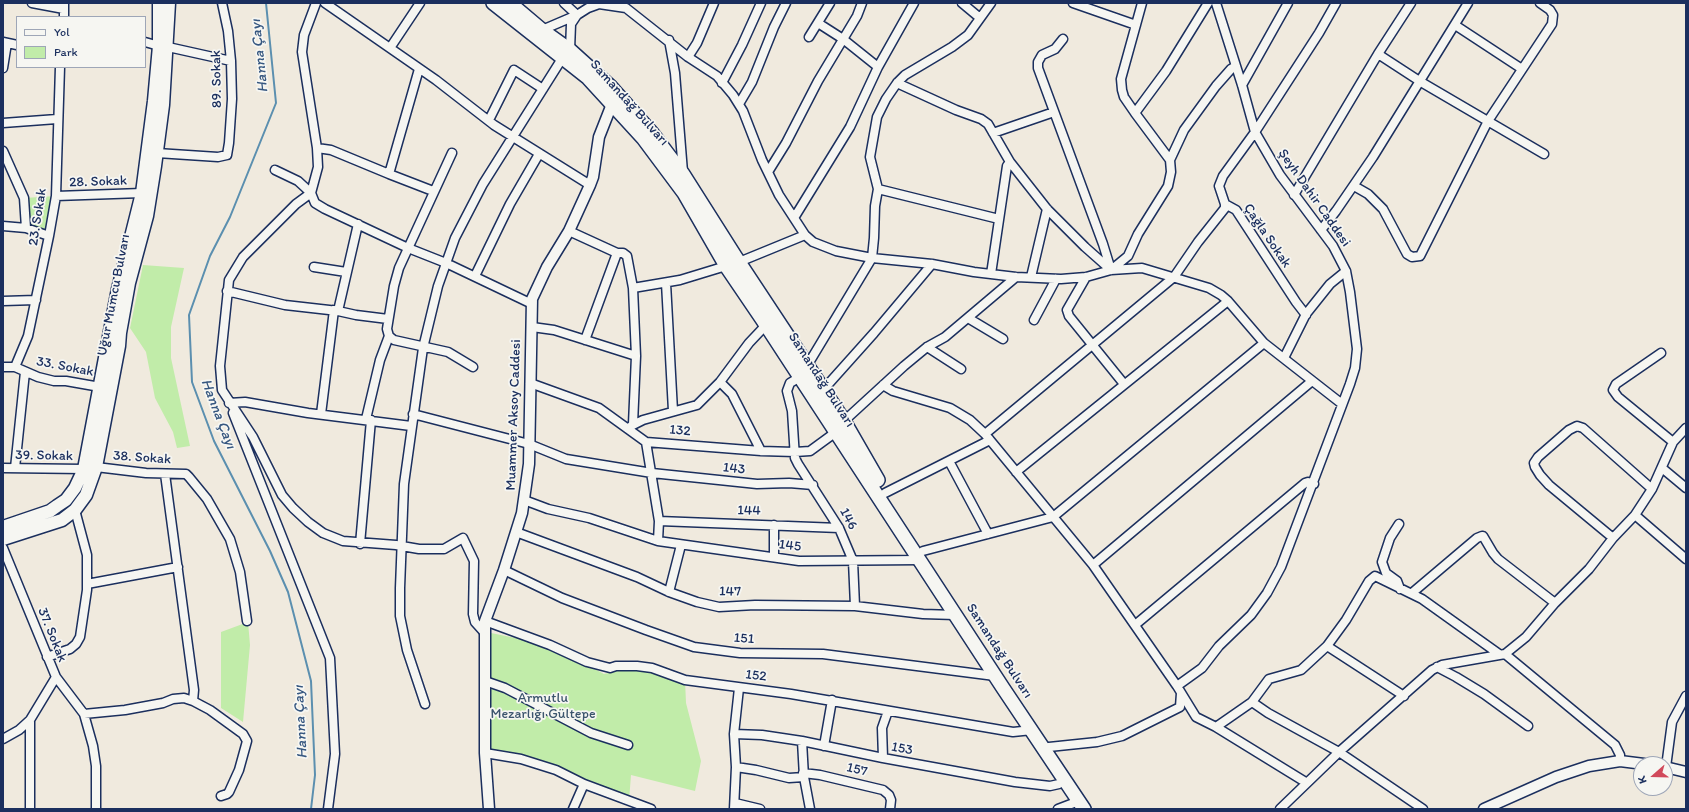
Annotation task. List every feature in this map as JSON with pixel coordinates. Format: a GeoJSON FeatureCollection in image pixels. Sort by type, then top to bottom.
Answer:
{"type":"FeatureCollection","features":[{"type":"Feature","properties":{"kind":"highway","name":"Samandağ Bulvarı"},"geometry":{"type":"LineString","coordinates":[[493,3],[566,53],[616,93],[652,133],[683,174],[739,262],[804,371],[921,555],[1049,747],[1084,806]]}},
{"type":"Feature","properties":{"kind":"highway","name":"Samandağ Bulvarı"},"geometry":{"type":"LineString","coordinates":[[510,3],[566,53],[643,138],[684,193],[726,266],[766,326],[804,371],[823,390],[840,427],[885,493],[955,614],[995,676],[1084,806]]}},
{"type":"Feature","properties":{"kind":"main road","name":"Uğur Mumcu Bulvarı"},"geometry":{"type":"LineString","coordinates":[[3,539],[62,520],[75,510],[86,495],[96,467],[119,346],[129,283],[147,216],[157,154],[163,105],[164,46],[159,3]]}},
{"type":"Feature","properties":{"kind":"main road","name":"Uğur Mumcu Bulvarı"},"geometry":{"type":"LineString","coordinates":[[3,527],[50,511],[66,500],[75,488],[84,469],[118,289],[142,193],[169,3]]}},
{"type":"Feature","properties":{"kind":"street"},"geometry":{"type":"LineString","coordinates":[[32,3],[64,10]]}},
{"type":"Feature","properties":{"kind":"street","name":"89. Sokak"},"geometry":{"type":"LineString","coordinates":[[157,154],[218,157],[227,155],[230,143],[232,99],[231,61],[228,31],[222,3]]}},
{"type":"Feature","properties":{"kind":"street"},"geometry":{"type":"LineString","coordinates":[[316,3],[304,35],[302,52],[317,148],[318,167],[311,193],[296,204],[243,257],[229,280],[220,366],[222,390],[229,403],[330,658],[335,754],[328,809]]}},
{"type":"Feature","properties":{"kind":"street"},"geometry":{"type":"LineString","coordinates":[[325,3],[420,69],[494,125],[590,185]]}},
{"type":"Feature","properties":{"kind":"street"},"geometry":{"type":"LineString","coordinates":[[390,48],[420,3]]}},
{"type":"Feature","properties":{"kind":"street"},"geometry":{"type":"LineString","coordinates":[[564,3],[578,15]]}},
{"type":"Feature","properties":{"kind":"street"},"geometry":{"type":"LineString","coordinates":[[542,30],[578,15],[599,3],[629,5],[688,57],[717,76],[739,104],[779,195],[805,235],[813,242],[836,251],[872,258],[932,264],[1016,277],[1056,279],[1086,277],[1111,270],[1142,268],[1209,288],[1221,295],[1264,343],[1342,404]]}},
{"type":"Feature","properties":{"kind":"street"},"geometry":{"type":"LineString","coordinates":[[688,57],[697,42],[714,3]]}},
{"type":"Feature","properties":{"kind":"street"},"geometry":{"type":"LineString","coordinates":[[722,83],[742,45],[761,3]]}},
{"type":"Feature","properties":{"kind":"street"},"geometry":{"type":"LineString","coordinates":[[739,104],[752,82],[774,27],[786,3]]}},
{"type":"Feature","properties":{"kind":"street"},"geometry":{"type":"LineString","coordinates":[[809,37],[830,3]]}},
{"type":"Feature","properties":{"kind":"street"},"geometry":{"type":"LineString","coordinates":[[768,172],[786,143],[818,81],[857,16],[862,3]]}},
{"type":"Feature","properties":{"kind":"street"},"geometry":{"type":"LineString","coordinates":[[794,218],[850,127],[878,67],[914,3]]}},
{"type":"Feature","properties":{"kind":"street"},"geometry":{"type":"LineString","coordinates":[[962,3],[980,18]]}},
{"type":"Feature","properties":{"kind":"street"},"geometry":{"type":"LineString","coordinates":[[872,258],[874,238],[874,206],[878,189],[870,157],[877,117],[886,99],[897,83],[906,75],[952,47],[968,35],[991,3]]}},
{"type":"Feature","properties":{"kind":"street"},"geometry":{"type":"LineString","coordinates":[[1073,3],[1136,25]]}},
{"type":"Feature","properties":{"kind":"street"},"geometry":{"type":"LineString","coordinates":[[1142,3],[1121,85],[1124,97],[1170,160]]}},
{"type":"Feature","properties":{"kind":"street"},"geometry":{"type":"LineString","coordinates":[[1135,113],[1166,71],[1208,3]]}},
{"type":"Feature","properties":{"kind":"street","name":"Şeyh Dahir Caddesi"},"geometry":{"type":"LineString","coordinates":[[1179,689],[1202,668],[1218,646],[1251,615],[1267,593],[1282,567],[1353,376],[1357,349],[1346,271],[1333,246],[1280,175],[1255,132],[1216,3]]}},
{"type":"Feature","properties":{"kind":"street"},"geometry":{"type":"LineString","coordinates":[[1242,85],[1288,3]]}},
{"type":"Feature","properties":{"kind":"street","name":"Çağla Sokak"},"geometry":{"type":"LineString","coordinates":[[1306,315],[1236,210],[1225,204],[1219,186],[1230,164],[1255,132],[1319,33],[1336,3]]}},
{"type":"Feature","properties":{"kind":"street"},"geometry":{"type":"LineString","coordinates":[[1294,195],[1378,54],[1411,3]]}},
{"type":"Feature","properties":{"kind":"street"},"geometry":{"type":"LineString","coordinates":[[1321,230],[1354,186],[1468,3]]}},
{"type":"Feature","properties":{"kind":"street"},"geometry":{"type":"LineString","coordinates":[[1354,186],[1368,194],[1378,203],[1387,216],[1407,254],[1412,257],[1420,256],[1488,121],[1549,29],[1553,15],[1550,10],[1540,3]]}},
{"type":"Feature","properties":{"kind":"street"},"geometry":{"type":"LineString","coordinates":[[425,704],[407,650],[400,616],[404,484],[423,348],[438,286],[455,238],[483,184],[513,138],[525,115],[566,53],[571,24],[578,15]]}},
{"type":"Feature","properties":{"kind":"street"},"geometry":{"type":"LineString","coordinates":[[818,23],[843,39],[878,67]]}},
{"type":"Feature","properties":{"kind":"street"},"geometry":{"type":"LineString","coordinates":[[1455,25],[1522,69]]}},
{"type":"Feature","properties":{"kind":"street"},"geometry":{"type":"LineString","coordinates":[[1063,39],[1055,49],[1042,54],[1038,62],[1038,68],[1103,244],[1111,270]]}},
{"type":"Feature","properties":{"kind":"street"},"geometry":{"type":"LineString","coordinates":[[669,40],[675,73],[683,174]]}},
{"type":"Feature","properties":{"kind":"street"},"geometry":{"type":"LineString","coordinates":[[3,68],[5,42],[16,45]]}},
{"type":"Feature","properties":{"kind":"street"},"geometry":{"type":"LineString","coordinates":[[146,42],[231,61]]}},
{"type":"Feature","properties":{"kind":"street"},"geometry":{"type":"LineString","coordinates":[[1378,54],[1420,82],[1544,154]]}},
{"type":"Feature","properties":{"kind":"street"},"geometry":{"type":"LineString","coordinates":[[1111,270],[1128,256],[1138,234],[1168,186],[1171,172],[1170,160],[1184,130],[1216,86],[1231,69],[1236,66]]}},
{"type":"Feature","properties":{"kind":"street","name":"23. Sokak"},"geometry":{"type":"LineString","coordinates":[[15,367],[28,336],[56,196],[60,68]]}},
{"type":"Feature","properties":{"kind":"street"},"geometry":{"type":"LineString","coordinates":[[389,174],[420,69]]}},
{"type":"Feature","properties":{"kind":"street"},"geometry":{"type":"LineString","coordinates":[[489,120],[514,70],[543,89]]}},
{"type":"Feature","properties":{"kind":"street"},"geometry":{"type":"LineString","coordinates":[[897,83],[956,110],[981,119],[988,124],[1010,162],[1047,209],[1084,247],[1111,270]]}},
{"type":"Feature","properties":{"kind":"street","name":"Muammer Aksoy Caddesi"},"geometry":{"type":"LineString","coordinates":[[489,809],[485,753],[484,632],[485,621],[504,570],[522,513],[524,500],[529,464],[532,299],[547,267],[570,231],[590,185],[593,177],[599,137],[612,104]]}},
{"type":"Feature","properties":{"kind":"street"},"geometry":{"type":"LineString","coordinates":[[992,133],[1054,112]]}},
{"type":"Feature","properties":{"kind":"street"},"geometry":{"type":"LineString","coordinates":[[3,122],[58,119]]}},
{"type":"Feature","properties":{"kind":"street"},"geometry":{"type":"LineString","coordinates":[[317,148],[331,150],[433,191]]}},
{"type":"Feature","properties":{"kind":"street"},"geometry":{"type":"LineString","coordinates":[[3,151],[24,198],[26,228]]}},
{"type":"Feature","properties":{"kind":"street"},"geometry":{"type":"LineString","coordinates":[[360,544],[368,420],[380,360],[389,336],[388,319],[394,286],[399,268],[433,191],[452,153]]}},
{"type":"Feature","properties":{"kind":"street"},"geometry":{"type":"LineString","coordinates":[[475,276],[510,204],[539,154]]}},
{"type":"Feature","properties":{"kind":"street"},"geometry":{"type":"LineString","coordinates":[[991,274],[1007,166],[1010,162]]}},
{"type":"Feature","properties":{"kind":"street"},"geometry":{"type":"LineString","coordinates":[[275,170],[298,181],[311,193],[315,203],[325,209],[408,248],[475,276],[532,304]]}},
{"type":"Feature","properties":{"kind":"street"},"geometry":{"type":"LineString","coordinates":[[3,172],[12,171]]}},
{"type":"Feature","properties":{"kind":"street"},"geometry":{"type":"LineString","coordinates":[[878,189],[999,219]]}},
{"type":"Feature","properties":{"kind":"street","name":"28. Sokak"},"geometry":{"type":"LineString","coordinates":[[56,196],[142,193]]}},
{"type":"Feature","properties":{"kind":"street"},"geometry":{"type":"LineString","coordinates":[[885,493],[949,462],[987,437],[1091,345],[1174,278],[1198,242],[1221,214],[1225,208],[1225,204]]}},
{"type":"Feature","properties":{"kind":"street"},"geometry":{"type":"LineString","coordinates":[[1031,277],[1047,209]]}},
{"type":"Feature","properties":{"kind":"street"},"geometry":{"type":"LineString","coordinates":[[321,414],[336,311],[358,224]]}},
{"type":"Feature","properties":{"kind":"street"},"geometry":{"type":"LineString","coordinates":[[3,226],[26,228],[49,236]]}},
{"type":"Feature","properties":{"kind":"street"},"geometry":{"type":"LineString","coordinates":[[570,231],[617,253],[623,253],[627,256],[632,288],[636,356],[630,426]]}},
{"type":"Feature","properties":{"kind":"street"},"geometry":{"type":"LineString","coordinates":[[739,262],[805,235]]}},
{"type":"Feature","properties":{"kind":"street"},"geometry":{"type":"LineString","coordinates":[[585,340],[617,253]]}},
{"type":"Feature","properties":{"kind":"street","name":"146"},"geometry":{"type":"LineString","coordinates":[[854,606],[853,561],[839,528],[813,485],[798,464],[795,452],[792,411],[787,391],[790,383],[804,371],[872,258]]}},
{"type":"Feature","properties":{"kind":"street"},"geometry":{"type":"LineString","coordinates":[[823,390],[874,333],[932,264]]}},
{"type":"Feature","properties":{"kind":"street"},"geometry":{"type":"LineString","coordinates":[[314,266],[346,272]]}},
{"type":"Feature","properties":{"kind":"street"},"geometry":{"type":"LineString","coordinates":[[632,288],[666,283],[726,266]]}},
{"type":"Feature","properties":{"kind":"street"},"geometry":{"type":"LineString","coordinates":[[1284,358],[1306,315],[1327,288],[1346,271]]}},
{"type":"Feature","properties":{"kind":"street","name":"132"},"geometry":{"type":"LineString","coordinates":[[646,442],[761,451],[810,451],[840,427],[883,385],[927,347],[945,338],[1016,277]]}},
{"type":"Feature","properties":{"kind":"street"},"geometry":{"type":"LineString","coordinates":[[1086,277],[1067,310],[1069,316],[1124,384]]}},
{"type":"Feature","properties":{"kind":"street"},"geometry":{"type":"LineString","coordinates":[[1034,320],[1056,279]]}},
{"type":"Feature","properties":{"kind":"street"},"geometry":{"type":"LineString","coordinates":[[666,283],[673,411]]}},
{"type":"Feature","properties":{"kind":"street"},"geometry":{"type":"LineString","coordinates":[[227,291],[285,305],[388,319]]}},
{"type":"Feature","properties":{"kind":"street"},"geometry":{"type":"LineString","coordinates":[[3,301],[36,300]]}},
{"type":"Feature","properties":{"kind":"street"},"geometry":{"type":"LineString","coordinates":[[1016,472],[1228,302]]}},
{"type":"Feature","properties":{"kind":"street"},"geometry":{"type":"LineString","coordinates":[[968,318],[1003,339]]}},
{"type":"Feature","properties":{"kind":"street"},"geometry":{"type":"LineString","coordinates":[[630,426],[673,411],[698,405],[720,382],[750,343],[766,326]]}},
{"type":"Feature","properties":{"kind":"street"},"geometry":{"type":"LineString","coordinates":[[532,327],[554,330],[636,356]]}},
{"type":"Feature","properties":{"kind":"street"},"geometry":{"type":"LineString","coordinates":[[389,336],[394,340],[423,348],[448,352],[473,367]]}},
{"type":"Feature","properties":{"kind":"street"},"geometry":{"type":"LineString","coordinates":[[1053,517],[1264,343]]}},
{"type":"Feature","properties":{"kind":"street"},"geometry":{"type":"LineString","coordinates":[[927,347],[960,369]]}},
{"type":"Feature","properties":{"kind":"street"},"geometry":{"type":"LineString","coordinates":[[1661,353],[1616,384],[1613,390],[1618,398],[1674,442]]}},
{"type":"Feature","properties":{"kind":"street","name":"33. Sokak"},"geometry":{"type":"LineString","coordinates":[[3,367],[15,367],[25,372],[54,381],[66,381],[100,387]]}},
{"type":"Feature","properties":{"kind":"street"},"geometry":{"type":"LineString","coordinates":[[16,468],[25,372]]}},
{"type":"Feature","properties":{"kind":"street"},"geometry":{"type":"LineString","coordinates":[[1093,565],[1312,381]]}},
{"type":"Feature","properties":{"kind":"street"},"geometry":{"type":"LineString","coordinates":[[720,382],[732,394],[761,451]]}},
{"type":"Feature","properties":{"kind":"street"},"geometry":{"type":"LineString","coordinates":[[530,383],[598,408],[630,426],[646,442],[659,521],[658,541]]}},
{"type":"Feature","properties":{"kind":"street"},"geometry":{"type":"LineString","coordinates":[[883,385],[894,391],[950,408],[970,420],[987,437],[1093,565],[1179,689],[1196,717],[1216,727],[1308,783]]}},
{"type":"Feature","properties":{"kind":"street"},"geometry":{"type":"LineString","coordinates":[[229,403],[245,402],[411,426]]}},
{"type":"Feature","properties":{"kind":"street"},"geometry":{"type":"LineString","coordinates":[[229,403],[253,437],[282,495],[308,522],[323,533],[343,541],[360,544],[402,546],[419,549],[444,549],[463,538],[474,561],[473,614],[475,622],[484,632]]}},
{"type":"Feature","properties":{"kind":"street","name":"143"},"geometry":{"type":"LineString","coordinates":[[413,414],[529,444],[566,459],[652,473],[758,484],[789,483],[813,485]]}},
{"type":"Feature","properties":{"kind":"street"},"geometry":{"type":"LineString","coordinates":[[1613,538],[1545,480],[1535,467],[1534,463],[1538,457],[1569,430],[1578,426],[1652,489]]}},
{"type":"Feature","properties":{"kind":"street"},"geometry":{"type":"LineString","coordinates":[[1280,809],[1339,752],[1438,667],[1502,654],[1526,637],[1555,603],[1589,569],[1613,538],[1635,515],[1652,489],[1674,442],[1686,428]]}},
{"type":"Feature","properties":{"kind":"street"},"geometry":{"type":"LineString","coordinates":[[949,462],[988,534]]}},
{"type":"Feature","properties":{"kind":"street","name":"38. Sokak"},"geometry":{"type":"LineString","coordinates":[[96,467],[146,473],[186,474],[207,499],[230,539],[241,578],[247,621]]}},
{"type":"Feature","properties":{"kind":"street","name":"39. Sokak"},"geometry":{"type":"LineString","coordinates":[[3,468],[84,469]]}},
{"type":"Feature","properties":{"kind":"street"},"geometry":{"type":"LineString","coordinates":[[1662,468],[1686,488]]}},
{"type":"Feature","properties":{"kind":"street"},"geometry":{"type":"LineString","coordinates":[[165,474],[194,690],[193,700]]}},
{"type":"Feature","properties":{"kind":"street"},"geometry":{"type":"LineString","coordinates":[[1135,625],[1305,483],[1308,482],[1314,484]]}},
{"type":"Feature","properties":{"kind":"street","name":"145"},"geometry":{"type":"LineString","coordinates":[[524,500],[548,509],[589,518],[658,541],[800,561],[853,561],[921,555],[988,534],[1053,517]]}},
{"type":"Feature","properties":{"kind":"street"},"geometry":{"type":"LineString","coordinates":[[47,658],[73,647],[80,637],[87,584],[87,555],[75,510]]}},
{"type":"Feature","properties":{"kind":"street"},"geometry":{"type":"LineString","coordinates":[[1635,515],[1686,559]]}},
{"type":"Feature","properties":{"kind":"street","name":"144"},"geometry":{"type":"LineString","coordinates":[[659,521],[839,528]]}},
{"type":"Feature","properties":{"kind":"street"},"geometry":{"type":"LineString","coordinates":[[1399,524],[1387,546],[1382,562],[1386,572],[1399,583],[1400,589]]}},
{"type":"Feature","properties":{"kind":"street"},"geometry":{"type":"LineString","coordinates":[[774,525],[774,557]]}},
{"type":"Feature","properties":{"kind":"street","name":"147"},"geometry":{"type":"LineString","coordinates":[[516,532],[637,576],[669,592],[696,602],[719,607],[755,605],[854,606],[923,614],[955,614]]}},
{"type":"Feature","properties":{"kind":"street"},"geometry":{"type":"LineString","coordinates":[[1412,593],[1476,538],[1484,536],[1498,559],[1555,603]]}},
{"type":"Feature","properties":{"kind":"street"},"geometry":{"type":"LineString","coordinates":[[669,592],[681,545]]}},
{"type":"Feature","properties":{"kind":"street","name":"37. Sokak"},"geometry":{"type":"LineString","coordinates":[[3,548],[56,677],[30,720],[14,733],[3,739]]}},
{"type":"Feature","properties":{"kind":"street"},"geometry":{"type":"LineString","coordinates":[[87,584],[178,567]]}},
{"type":"Feature","properties":{"kind":"street","name":"151"},"geometry":{"type":"LineString","coordinates":[[504,570],[562,598],[694,647],[740,653],[823,654],[995,676]]}},
{"type":"Feature","properties":{"kind":"street"},"geometry":{"type":"LineString","coordinates":[[1216,727],[1252,702],[1270,679],[1301,670],[1328,646],[1346,620],[1371,578],[1376,576],[1400,589],[1412,593],[1502,654],[1615,745],[1620,755],[1620,761]]}},
{"type":"Feature","properties":{"kind":"street","name":"152"},"geometry":{"type":"LineString","coordinates":[[485,621],[520,633],[600,666],[610,668],[616,666],[652,668],[685,680],[832,700],[1014,732],[1032,730]]}},
{"type":"Feature","properties":{"kind":"street"},"geometry":{"type":"LineString","coordinates":[[1328,646],[1404,696]]}},
{"type":"Feature","properties":{"kind":"street"},"geometry":{"type":"LineString","coordinates":[[1438,667],[1484,694],[1528,726]]}},
{"type":"Feature","properties":{"kind":"street"},"geometry":{"type":"LineString","coordinates":[[56,677],[84,714],[93,746],[96,766],[96,809]]}},
{"type":"Feature","properties":{"kind":"street"},"geometry":{"type":"LineString","coordinates":[[485,681],[505,688],[592,733],[628,745]]}},
{"type":"Feature","properties":{"kind":"street"},"geometry":{"type":"LineString","coordinates":[[740,688],[734,734],[736,767],[735,806],[760,809]]}},
{"type":"Feature","properties":{"kind":"street"},"geometry":{"type":"LineString","coordinates":[[1049,747],[1097,742],[1122,736],[1180,707],[1179,689]]}},
{"type":"Feature","properties":{"kind":"street"},"geometry":{"type":"LineString","coordinates":[[1667,756],[1672,722],[1686,696]]}},
{"type":"Feature","properties":{"kind":"street"},"geometry":{"type":"LineString","coordinates":[[84,714],[125,710],[163,703],[173,699],[184,698],[193,700],[210,710],[243,734],[247,741],[239,770],[229,792],[220,796]]}},
{"type":"Feature","properties":{"kind":"street"},"geometry":{"type":"LineString","coordinates":[[824,746],[832,700]]}},
{"type":"Feature","properties":{"kind":"street"},"geometry":{"type":"LineString","coordinates":[[1252,702],[1268,713],[1339,752],[1423,809]]}},
{"type":"Feature","properties":{"kind":"street"},"geometry":{"type":"LineString","coordinates":[[883,758],[882,728],[888,711]]}},
{"type":"Feature","properties":{"kind":"street"},"geometry":{"type":"LineString","coordinates":[[30,720],[30,809]]}},
{"type":"Feature","properties":{"kind":"street","name":"153"},"geometry":{"type":"LineString","coordinates":[[734,734],[762,735],[802,741],[883,758],[1015,782],[1050,786],[1059,784],[1065,779]]}},
{"type":"Feature","properties":{"kind":"street"},"geometry":{"type":"LineString","coordinates":[[802,741],[804,775],[810,809]]}},
{"type":"Feature","properties":{"kind":"street"},"geometry":{"type":"LineString","coordinates":[[485,753],[521,759],[556,770],[584,784],[651,809]]}},
{"type":"Feature","properties":{"kind":"street"},"geometry":{"type":"LineString","coordinates":[[1484,809],[1556,777],[1589,766],[1620,761],[1633,763]]}},
{"type":"Feature","properties":{"kind":"street","name":"157"},"geometry":{"type":"LineString","coordinates":[[736,767],[789,778],[804,775],[820,775],[883,790],[889,795],[891,800],[890,809]]}},
{"type":"Feature","properties":{"kind":"street"},"geometry":{"type":"LineString","coordinates":[[1673,769],[1686,772]]}},
{"type":"Feature","properties":{"kind":"street"},"geometry":{"type":"LineString","coordinates":[[573,809],[584,784]]}},
{"type":"Feature","properties":{"kind":"street"},"geometry":{"type":"LineString","coordinates":[[1058,809],[1084,806]]}},
{"type":"Feature","properties":{"kind":"green space"},"geometry":{"type":"Polygon","coordinates":[[[56,196],[49,236],[26,228],[24,198],[56,196]]]}},
{"type":"Feature","properties":{"kind":"green space"},"geometry":{"type":"Polygon","coordinates":[[[143,265],[184,268],[171,327],[171,358],[190,446],[177,448],[173,432],[155,398],[146,352],[130,328],[143,265]]]}},
{"type":"Feature","properties":{"kind":"green space"},"geometry":{"type":"Polygon","coordinates":[[[248,622],[250,645],[243,722],[221,708],[221,632],[248,622]]]}},
{"type":"Feature","properties":{"kind":"green space","name":"Armutlu Mezarlığı Gültepe"},"geometry":{"type":"Polygon","coordinates":[[[486,632],[550,645],[604,674],[637,666],[685,680],[686,703],[701,761],[695,791],[631,775],[629,801],[556,770],[485,753],[486,632]]]}},
{"type":"Feature","properties":{"kind":"waterway","name":"Hanna Çayı"},"geometry":{"type":"LineString","coordinates":[[266,3],[276,103],[230,217],[210,256],[189,315],[192,382],[214,441],[270,551],[288,592],[311,681],[315,775],[311,809]]}}]}
